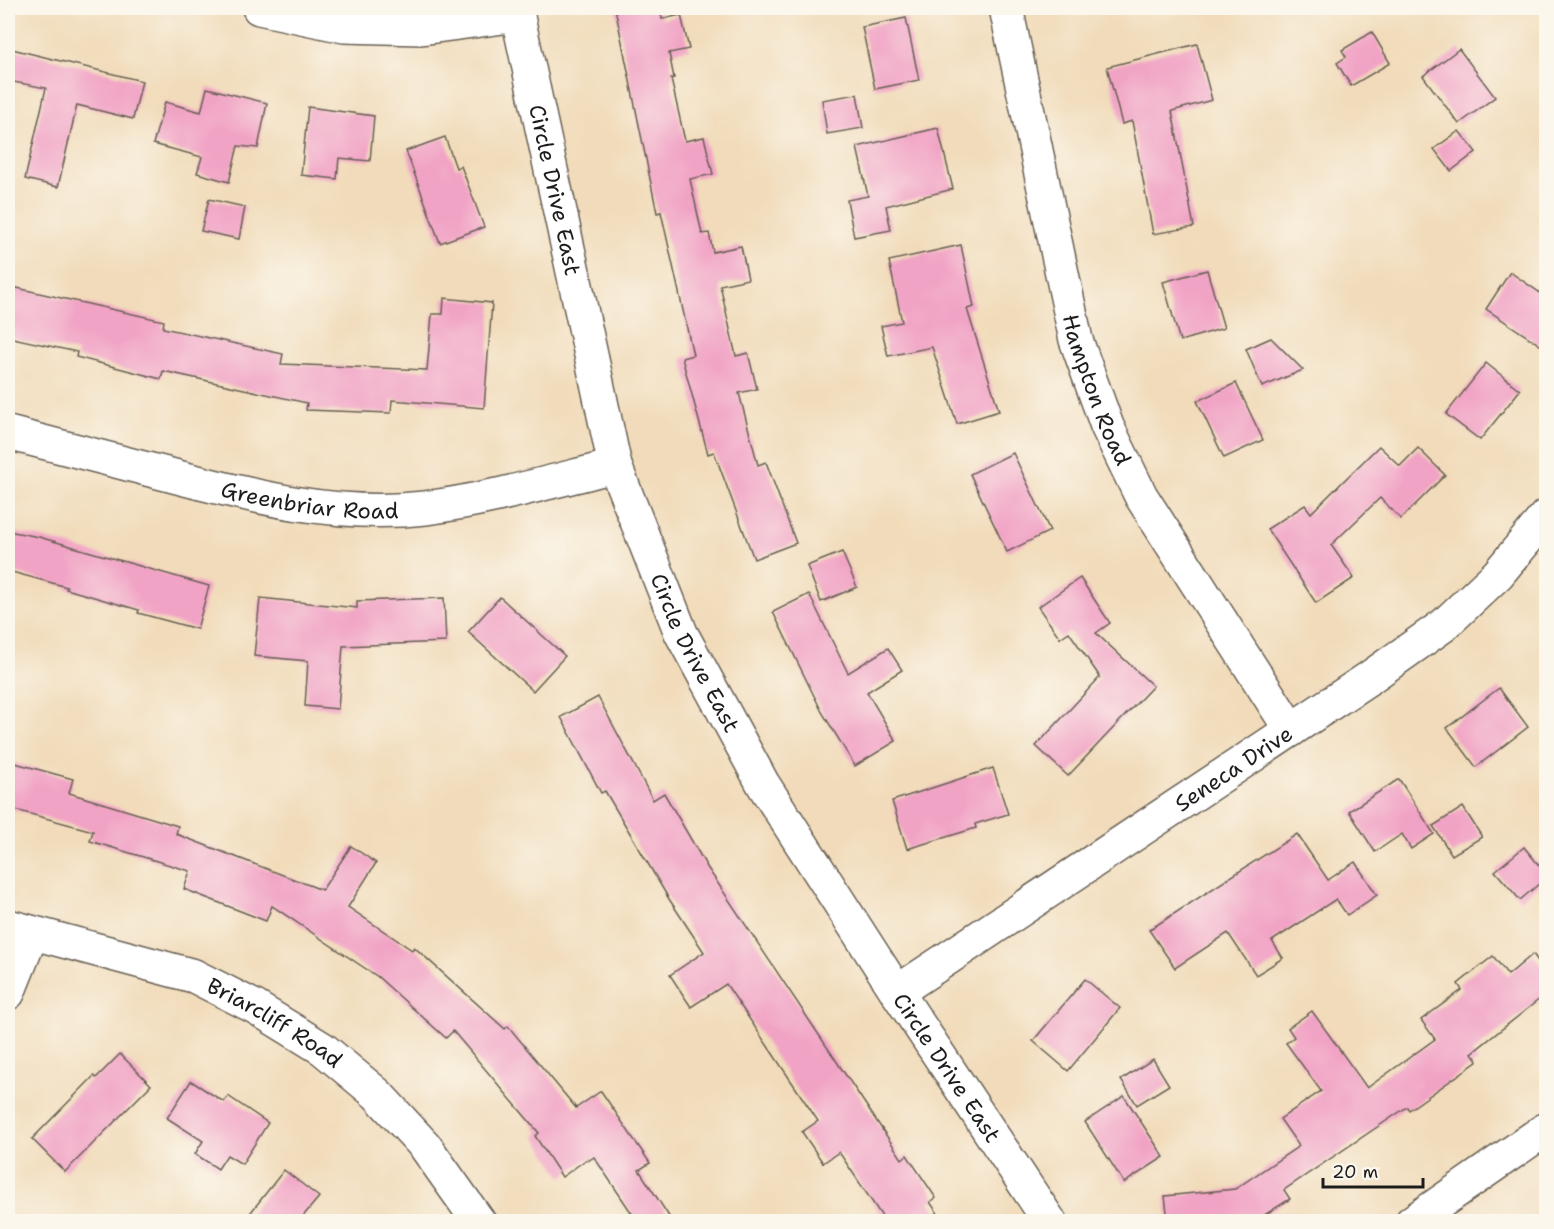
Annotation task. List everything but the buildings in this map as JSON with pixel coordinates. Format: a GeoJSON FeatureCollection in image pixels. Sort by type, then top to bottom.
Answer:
{"type":"FeatureCollection","features":[{"type":"Feature","properties":{"kind":"street"},"geometry":{"type":"LineString","coordinates":[[259,8],[344,26],[421,28],[517,11]]}},
{"type":"Feature","properties":{"kind":"street","name":"Hampton Road"},"geometry":{"type":"LineString","coordinates":[[1006,8],[1076,340],[1107,426],[1141,496],[1291,729]]}},
{"type":"Feature","properties":{"kind":"street","name":"Circle Drive East"},"geometry":{"type":"LineString","coordinates":[[517,11],[615,466],[681,633],[763,784],[897,992],[1050,1221]]}},
{"type":"Feature","properties":{"kind":"street","name":"Greenbriar Road"},"geometry":{"type":"LineString","coordinates":[[8,433],[240,493],[304,506],[362,510],[424,508],[477,499],[615,466]]}},
{"type":"Feature","properties":{"kind":"street","name":"Seneca Drive"},"geometry":{"type":"LineString","coordinates":[[897,992],[1444,625],[1498,574],[1546,516]]}},
{"type":"Feature","properties":{"kind":"street"},"geometry":{"type":"LineString","coordinates":[[8,993],[20,929]]}},
{"type":"Feature","properties":{"kind":"street","name":"Briarcliff Road"},"geometry":{"type":"LineString","coordinates":[[20,929],[194,976],[255,1006],[322,1049],[377,1094],[425,1146],[479,1221]]}},
{"type":"Feature","properties":{"kind":"street"},"geometry":{"type":"LineString","coordinates":[[1412,1221],[1546,1129]]}}]}
